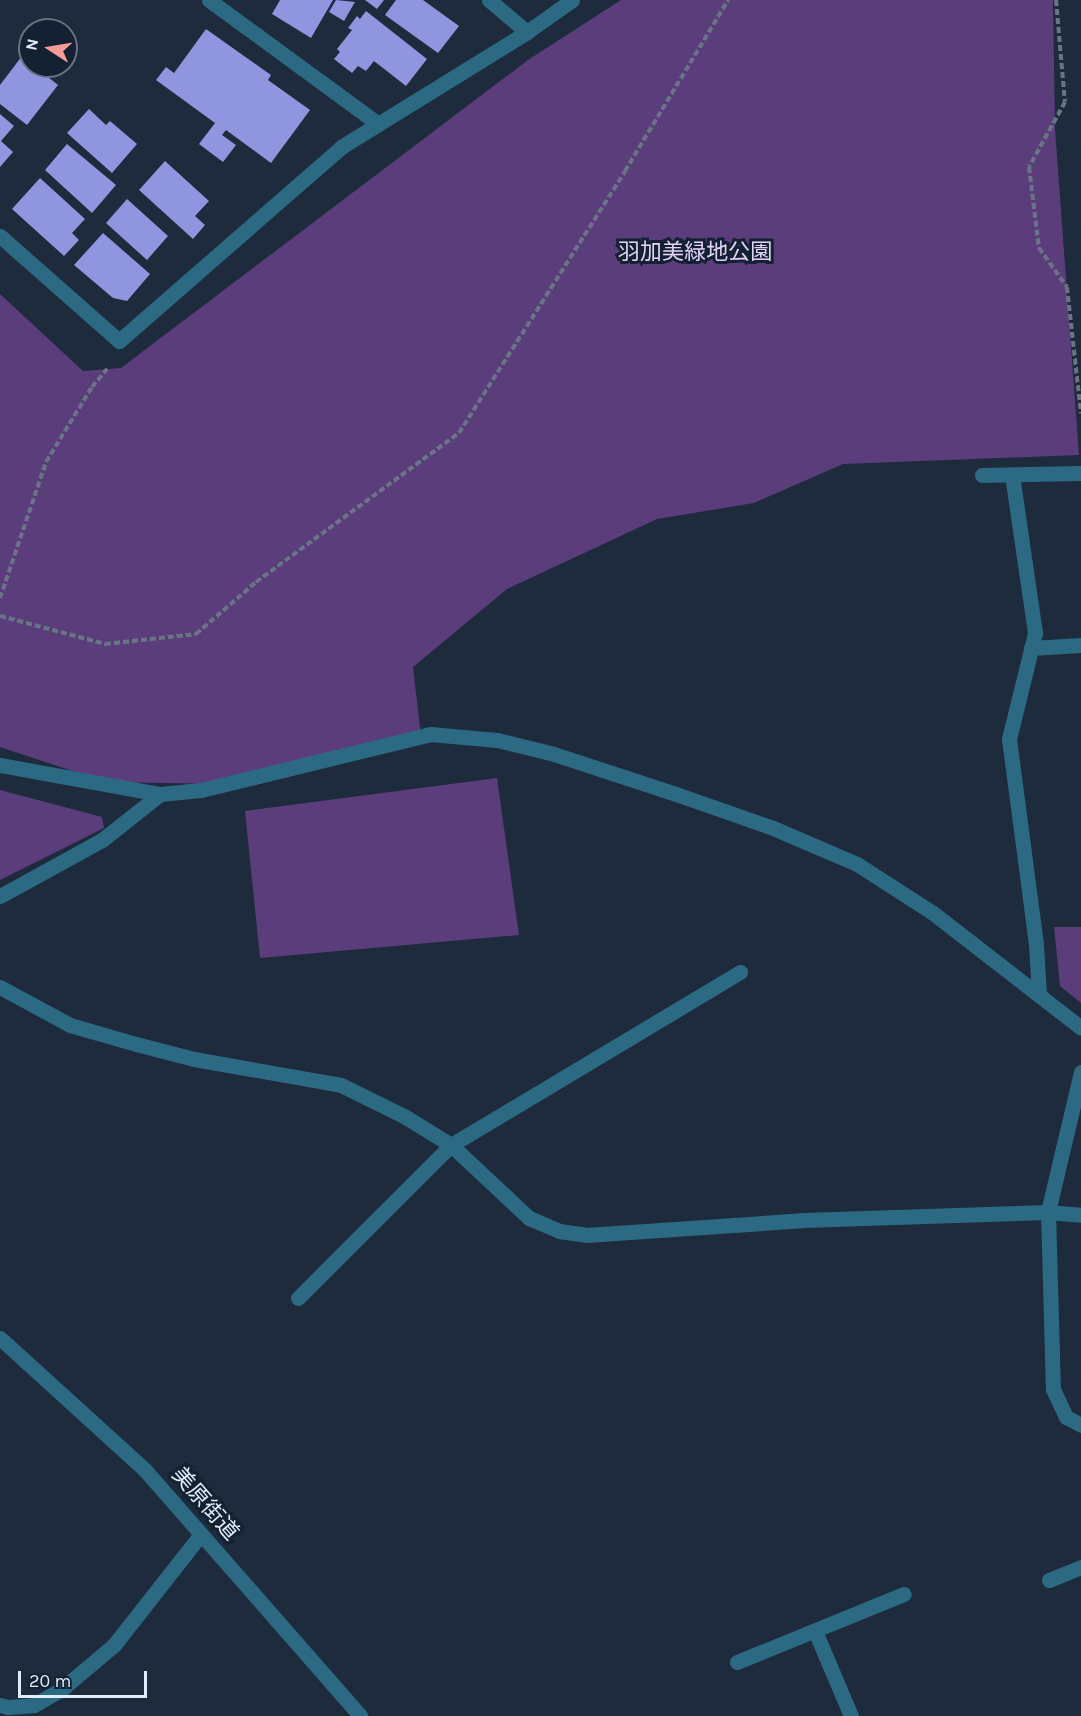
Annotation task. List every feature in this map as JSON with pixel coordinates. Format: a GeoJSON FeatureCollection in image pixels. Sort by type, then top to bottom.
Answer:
{"type":"FeatureCollection","features":[{"type":"Feature","properties":{"kind":"street"},"geometry":{"type":"LineString","coordinates":[[209,0],[377,123]]}},
{"type":"Feature","properties":{"kind":"street"},"geometry":{"type":"LineString","coordinates":[[489,0],[527,32]]}},
{"type":"Feature","properties":{"kind":"street"},"geometry":{"type":"LineString","coordinates":[[0,236],[119,341],[341,147],[527,32],[572,0]]}},
{"type":"Feature","properties":{"kind":"street"},"geometry":{"type":"LineString","coordinates":[[982,475],[1081,473]]}},
{"type":"Feature","properties":{"kind":"street"},"geometry":{"type":"LineString","coordinates":[[1012,475],[1035,633],[1009,739],[1036,944],[1039,995]]}},
{"type":"Feature","properties":{"kind":"street"},"geometry":{"type":"LineString","coordinates":[[1031,648],[1081,645]]}},
{"type":"Feature","properties":{"kind":"street"},"geometry":{"type":"LineString","coordinates":[[0,765],[160,794],[201,790],[430,734],[497,740],[555,754],[772,828],[856,864],[933,913],[1081,1028]]}},
{"type":"Feature","properties":{"kind":"street"},"geometry":{"type":"LineString","coordinates":[[0,896],[102,840],[160,794]]}},
{"type":"Feature","properties":{"kind":"street"},"geometry":{"type":"LineString","coordinates":[[297,1298],[451,1145],[740,972]]}},
{"type":"Feature","properties":{"kind":"street"},"geometry":{"type":"LineString","coordinates":[[0,987],[70,1025],[194,1059],[341,1086],[404,1116],[451,1145],[529,1218],[559,1231],[586,1235],[804,1220],[1048,1212],[1081,1215]]}},
{"type":"Feature","properties":{"kind":"street"},"geometry":{"type":"LineString","coordinates":[[1081,1072],[1048,1212],[1053,1389],[1066,1418],[1081,1425]]}},
{"type":"Feature","properties":{"kind":"street","name":"美原街道"},"geometry":{"type":"LineString","coordinates":[[0,1338],[145,1470],[360,1716]]}},
{"type":"Feature","properties":{"kind":"street"},"geometry":{"type":"LineString","coordinates":[[0,1705],[8,1707],[34,1705],[63,1688],[114,1645],[201,1534]]}},
{"type":"Feature","properties":{"kind":"street"},"geometry":{"type":"LineString","coordinates":[[1049,1580],[1081,1567]]}},
{"type":"Feature","properties":{"kind":"street"},"geometry":{"type":"LineString","coordinates":[[737,1662],[904,1594]]}},
{"type":"Feature","properties":{"kind":"street"},"geometry":{"type":"LineString","coordinates":[[815,1630],[851,1716]]}},
{"type":"Feature","properties":{"kind":"path"},"geometry":{"type":"LineString","coordinates":[[0,616],[105,644],[196,634],[255,582],[459,433],[625,171],[728,0]]}},
{"type":"Feature","properties":{"kind":"path"},"geometry":{"type":"LineString","coordinates":[[1056,0],[1065,102],[1029,167],[1039,248],[1067,287],[1081,413]]}},
{"type":"Feature","properties":{"kind":"path"},"geometry":{"type":"LineString","coordinates":[[0,598],[46,462],[92,387],[112,363],[119,341]]}},
{"type":"Feature","properties":{"kind":"green space","name":"羽加美緑地公園"},"geometry":{"type":"Polygon","coordinates":[[[621,0],[1053,0],[1055,129],[1079,455],[843,464],[754,503],[657,519],[507,589],[413,667],[421,736],[225,784],[106,782],[0,747],[0,294],[83,371],[121,368],[528,60],[621,0]]]}},
{"type":"Feature","properties":{"kind":"green space"},"geometry":{"type":"Polygon","coordinates":[[[497,778],[519,935],[260,958],[245,811],[497,778]]]}},
{"type":"Feature","properties":{"kind":"green space"},"geometry":{"type":"Polygon","coordinates":[[[0,790],[102,817],[104,828],[0,880],[0,790]]]}},
{"type":"Feature","properties":{"kind":"green space"},"geometry":{"type":"Polygon","coordinates":[[[1054,927],[1081,927],[1081,1003],[1060,986],[1054,927]]]}},
{"type":"Feature","properties":{"kind":"building"},"geometry":{"type":"Polygon","coordinates":[[[280,0],[333,0],[311,38],[272,14],[280,0]]]}},
{"type":"Feature","properties":{"kind":"building"},"geometry":{"type":"Polygon","coordinates":[[[336,0],[355,2],[344,21],[329,12],[336,0]]]}},
{"type":"Feature","properties":{"kind":"building"},"geometry":{"type":"Polygon","coordinates":[[[365,0],[384,0],[377,9],[365,0]]]}},
{"type":"Feature","properties":{"kind":"building"},"geometry":{"type":"Polygon","coordinates":[[[396,0],[423,0],[459,26],[438,53],[385,15],[396,0]]]}},
{"type":"Feature","properties":{"kind":"building"},"geometry":{"type":"Polygon","coordinates":[[[366,11],[427,59],[406,86],[374,61],[366,71],[358,66],[352,73],[334,59],[340,52],[337,49],[352,30],[348,28],[357,16],[360,19],[366,11]]]}},
{"type":"Feature","properties":{"kind":"building"},"geometry":{"type":"Polygon","coordinates":[[[206,29],[271,75],[268,80],[310,110],[271,163],[226,130],[222,135],[236,145],[223,162],[199,144],[215,123],[156,80],[166,67],[174,73],[206,29]]]}},
{"type":"Feature","properties":{"kind":"building"},"geometry":{"type":"Polygon","coordinates":[[[18,61],[18,78],[49,78],[58,85],[27,125],[0,104],[0,85],[18,61]]]}},
{"type":"Feature","properties":{"kind":"building"},"geometry":{"type":"Polygon","coordinates":[[[89,109],[106,125],[110,121],[137,144],[112,173],[67,133],[89,109]]]}},
{"type":"Feature","properties":{"kind":"building"},"geometry":{"type":"Polygon","coordinates":[[[0,114],[14,126],[1,141],[13,152],[0,167],[0,114]]]}},
{"type":"Feature","properties":{"kind":"building"},"geometry":{"type":"Polygon","coordinates":[[[67,144],[116,185],[92,213],[45,170],[67,144]]]}},
{"type":"Feature","properties":{"kind":"building"},"geometry":{"type":"Polygon","coordinates":[[[165,161],[209,201],[195,216],[205,225],[193,239],[139,190],[165,161]]]}},
{"type":"Feature","properties":{"kind":"building"},"geometry":{"type":"Polygon","coordinates":[[[40,178],[85,219],[72,233],[79,240],[64,256],[12,209],[40,178]]]}},
{"type":"Feature","properties":{"kind":"building"},"geometry":{"type":"Polygon","coordinates":[[[127,199],[168,236],[147,260],[106,223],[127,199]]]}},
{"type":"Feature","properties":{"kind":"building"},"geometry":{"type":"Polygon","coordinates":[[[103,233],[150,274],[127,301],[113,298],[74,265],[103,233]]]}}]}
